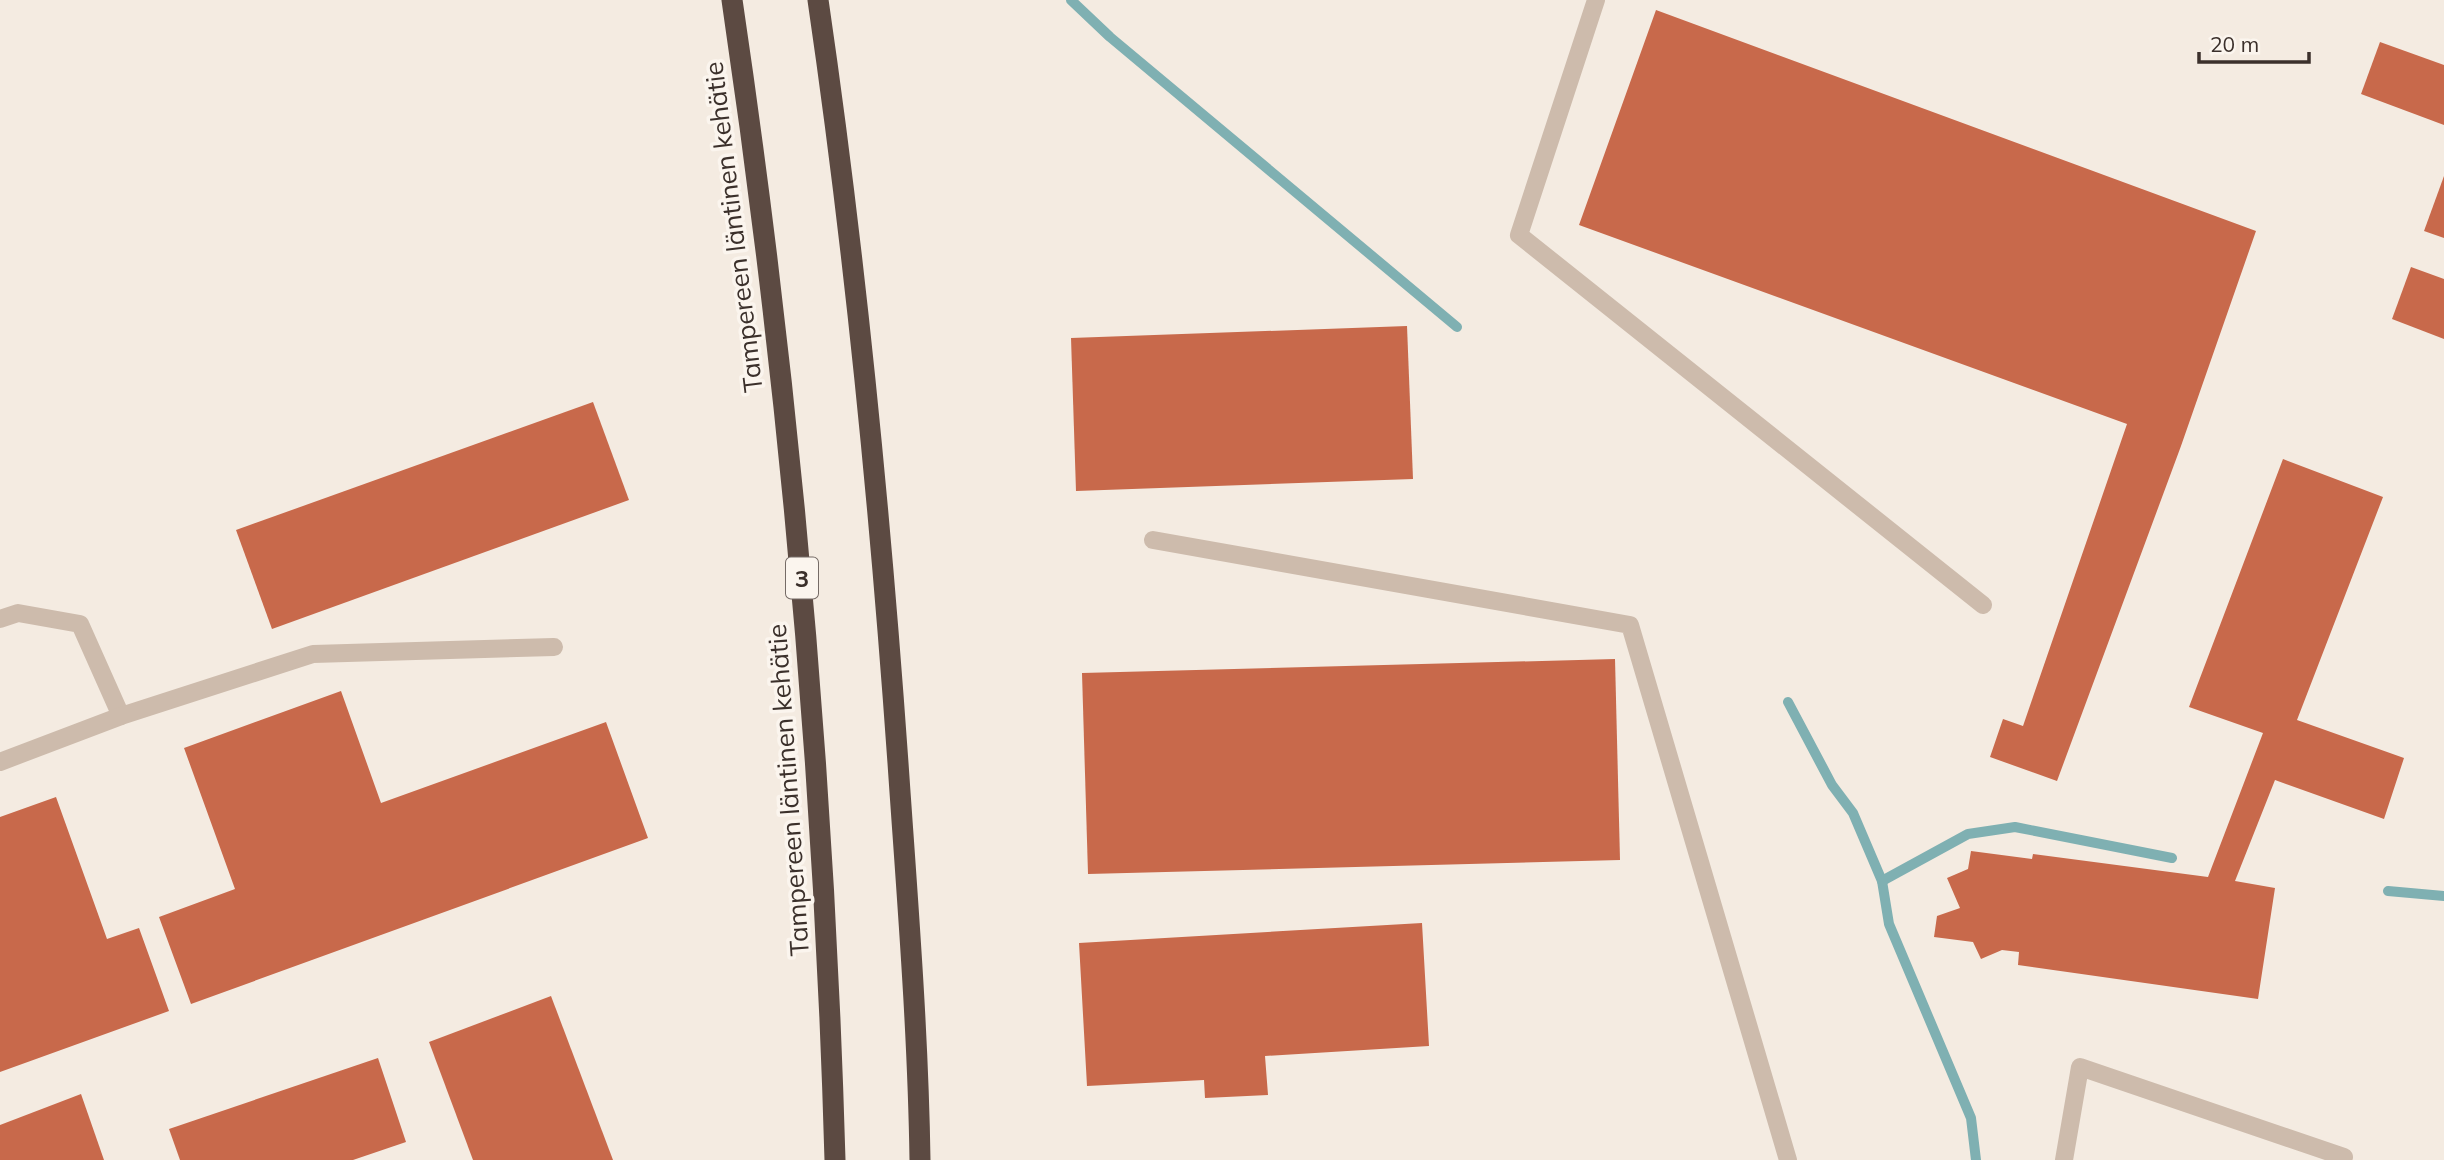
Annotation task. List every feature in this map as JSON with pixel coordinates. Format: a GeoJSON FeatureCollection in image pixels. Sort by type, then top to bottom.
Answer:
{"type":"FeatureCollection","features":[{"type":"Feature","properties":{"kind":"highway","name":"Tampereen läntinen kehätie"},"geometry":{"type":"LineString","coordinates":[[732,0],[755,156],[805,607],[831,1041],[835,1160]]}},
{"type":"Feature","properties":{"kind":"highway"},"geometry":{"type":"LineString","coordinates":[[818,0],[840,151],[887,603],[918,1047],[920,1160]]}},
{"type":"Feature","properties":{"kind":"lane"},"geometry":{"type":"LineString","coordinates":[[1596,0],[1519,235],[1983,606]]}},
{"type":"Feature","properties":{"kind":"lane"},"geometry":{"type":"LineString","coordinates":[[1153,540],[1630,625],[1788,1160]]}},
{"type":"Feature","properties":{"kind":"lane"},"geometry":{"type":"LineString","coordinates":[[0,619],[18,613],[80,624],[121,716]]}},
{"type":"Feature","properties":{"kind":"lane"},"geometry":{"type":"LineString","coordinates":[[0,762],[121,716],[313,654],[554,647]]}},
{"type":"Feature","properties":{"kind":"lane"},"geometry":{"type":"LineString","coordinates":[[2064,1160],[2080,1067],[2344,1157],[2343,1160]]}},
{"type":"Feature","properties":{"kind":"building"},"geometry":{"type":"Polygon","coordinates":[[[1656,10],[2256,231],[2181,446],[2057,781],[1990,757],[2003,719],[2023,726],[2127,424],[1579,225],[1656,10]]]}},
{"type":"Feature","properties":{"kind":"building"},"geometry":{"type":"Polygon","coordinates":[[[2380,42],[2444,65],[2444,125],[2361,94],[2380,42]]]}},
{"type":"Feature","properties":{"kind":"building"},"geometry":{"type":"Polygon","coordinates":[[[2444,176],[2444,238],[2424,231],[2444,176]]]}},
{"type":"Feature","properties":{"kind":"building"},"geometry":{"type":"Polygon","coordinates":[[[2411,267],[2444,279],[2444,339],[2392,319],[2411,267]]]}},
{"type":"Feature","properties":{"kind":"building"},"geometry":{"type":"Polygon","coordinates":[[[1407,326],[1413,479],[1076,491],[1071,338],[1407,326]]]}},
{"type":"Feature","properties":{"kind":"building"},"geometry":{"type":"Polygon","coordinates":[[[593,402],[629,500],[272,629],[236,530],[593,402]]]}},
{"type":"Feature","properties":{"kind":"building"},"geometry":{"type":"Polygon","coordinates":[[[2283,459],[2383,497],[2297,720],[2404,758],[2384,819],[2275,780],[2235,881],[2275,888],[2258,999],[2018,965],[2019,952],[2002,950],[1981,959],[1973,942],[1934,937],[1937,916],[1960,908],[1947,878],[1968,869],[1971,851],[2032,859],[2033,854],[2208,877],[2263,733],[2189,707],[2283,459]]]}},
{"type":"Feature","properties":{"kind":"building"},"geometry":{"type":"Polygon","coordinates":[[[1615,659],[1620,860],[1088,874],[1082,673],[1615,659]]]}},
{"type":"Feature","properties":{"kind":"building"},"geometry":{"type":"Polygon","coordinates":[[[341,691],[381,803],[606,722],[648,838],[191,1004],[159,917],[235,889],[184,748],[341,691]]]}},
{"type":"Feature","properties":{"kind":"building"},"geometry":{"type":"Polygon","coordinates":[[[56,797],[107,939],[139,928],[169,1011],[0,1072],[0,817],[56,797]]]}},
{"type":"Feature","properties":{"kind":"building"},"geometry":{"type":"Polygon","coordinates":[[[1422,923],[1429,1046],[1265,1056],[1268,1095],[1205,1098],[1204,1080],[1087,1086],[1079,943],[1422,923]]]}},
{"type":"Feature","properties":{"kind":"building"},"geometry":{"type":"Polygon","coordinates":[[[551,996],[613,1160],[473,1160],[429,1042],[551,996]]]}},
{"type":"Feature","properties":{"kind":"building"},"geometry":{"type":"Polygon","coordinates":[[[378,1058],[406,1142],[353,1160],[180,1160],[169,1129],[378,1058]]]}},
{"type":"Feature","properties":{"kind":"building"},"geometry":{"type":"Polygon","coordinates":[[[81,1094],[104,1160],[0,1160],[0,1125],[81,1094]]]}},
{"type":"Feature","properties":{"kind":"waterway"},"geometry":{"type":"LineString","coordinates":[[1071,0],[1110,37],[1457,327]]}},
{"type":"Feature","properties":{"kind":"waterway"},"geometry":{"type":"LineString","coordinates":[[1788,702],[1832,785],[1853,813],[1882,881],[1889,924],[1971,1118],[1976,1160]]}},
{"type":"Feature","properties":{"kind":"waterway"},"geometry":{"type":"LineString","coordinates":[[1882,881],[1968,834],[2015,827],[2172,858]]}},
{"type":"Feature","properties":{"kind":"waterway"},"geometry":{"type":"LineString","coordinates":[[2388,891],[2444,896]]}}]}
